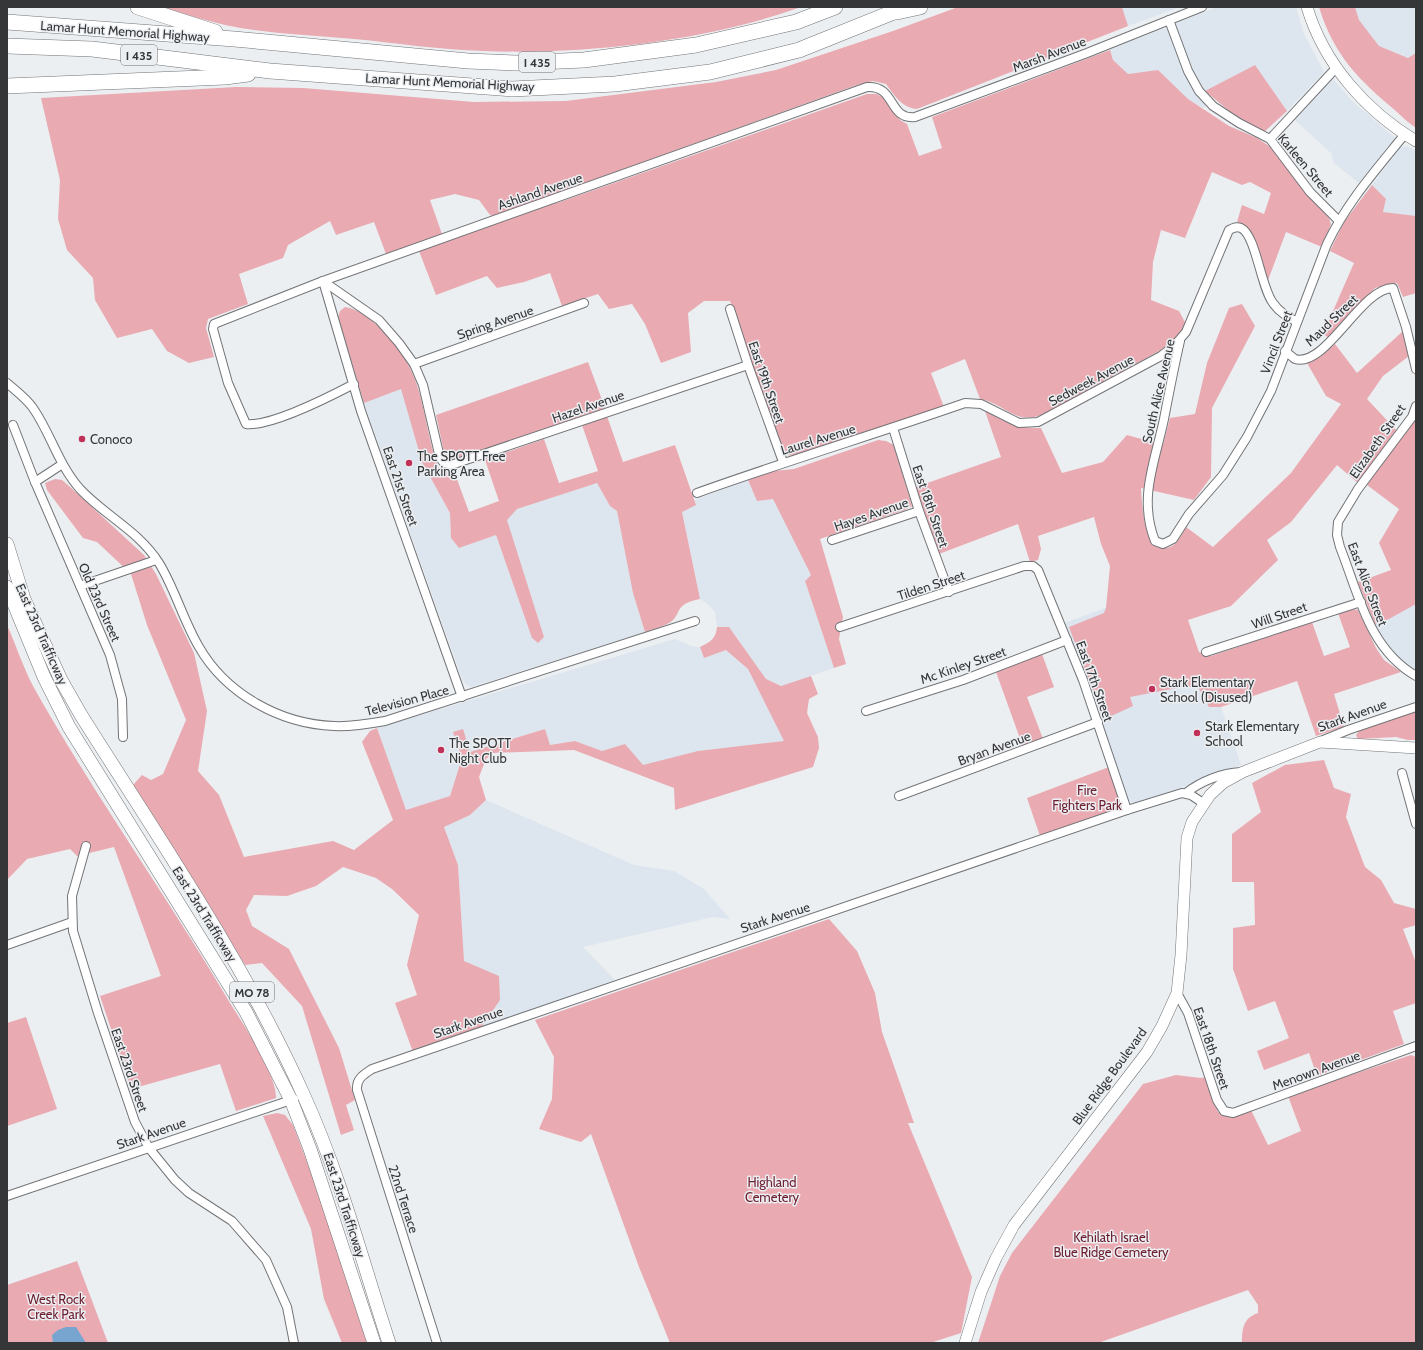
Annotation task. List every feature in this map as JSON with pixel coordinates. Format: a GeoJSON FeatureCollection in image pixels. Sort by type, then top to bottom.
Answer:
{"type":"FeatureCollection","features":[{"type":"Feature","properties":{"kind":"highway"},"geometry":{"type":"LineString","coordinates":[[138,7],[234,39]]}},
{"type":"Feature","properties":{"kind":"highway","name":"Lamar Hunt Memorial Highway"},"geometry":{"type":"LineString","coordinates":[[7,22],[234,39],[468,61],[516,63],[584,60],[696,45],[796,22],[835,7]]}},
{"type":"Feature","properties":{"kind":"highway","name":"Lamar Hunt Memorial Highway"},"geometry":{"type":"LineString","coordinates":[[7,46],[92,49],[270,71],[512,89],[615,84],[710,72],[799,50],[900,10],[920,7]]}},
{"type":"Feature","properties":{"kind":"highway"},"geometry":{"type":"LineString","coordinates":[[7,86],[225,77],[270,71]]}},
{"type":"Feature","properties":{"kind":"main road"},"geometry":{"type":"LineString","coordinates":[[1307,7],[1312,24],[1336,68],[1366,102],[1405,134],[1416,141]]}},
{"type":"Feature","properties":{"kind":"main road","name":"East 23rd Trafficway"},"geometry":{"type":"LineString","coordinates":[[7,544],[24,599],[61,680],[81,715],[241,971],[304,1095],[328,1152],[389,1343]]}},
{"type":"Feature","properties":{"kind":"main road","name":"East 23rd Trafficway"},"geometry":{"type":"LineString","coordinates":[[7,587],[44,677],[69,727],[246,1012],[291,1100],[310,1149],[374,1343]]}},
{"type":"Feature","properties":{"kind":"main road"},"geometry":{"type":"LineString","coordinates":[[1320,742],[1416,748]]}},
{"type":"Feature","properties":{"kind":"main road","name":"Stark Avenue"},"geometry":{"type":"LineString","coordinates":[[1243,772],[1320,742]]}},
{"type":"Feature","properties":{"kind":"main road","name":"Blue Ridge Boulevard"},"geometry":{"type":"LineString","coordinates":[[965,1343],[987,1278],[1014,1225],[1147,1052],[1162,1026],[1177,993],[1181,955],[1185,848],[1192,822],[1203,803],[1222,783],[1243,772]]}},
{"type":"Feature","properties":{"kind":"street","name":"Marsh Avenue"},"geometry":{"type":"LineString","coordinates":[[876,87],[882,89],[904,116],[915,117],[1202,7]]}},
{"type":"Feature","properties":{"kind":"street","name":"Karleen Street"},"geometry":{"type":"LineString","coordinates":[[1169,20],[1188,71],[1199,92],[1214,106],[1239,123],[1270,139],[1310,192],[1338,220]]}},
{"type":"Feature","properties":{"kind":"street"},"geometry":{"type":"LineString","coordinates":[[1270,139],[1336,68]]}},
{"type":"Feature","properties":{"kind":"street","name":"Ashland Avenue"},"geometry":{"type":"LineString","coordinates":[[354,384],[303,408],[274,418],[246,424],[228,383],[213,329],[214,324],[324,281],[867,87],[876,87]]}},
{"type":"Feature","properties":{"kind":"street","name":"Vincil Street"},"geometry":{"type":"LineString","coordinates":[[1155,541],[1163,544],[1173,539],[1189,514],[1223,475],[1247,436],[1271,391],[1285,351],[1338,220],[1352,198],[1405,134]]}},
{"type":"Feature","properties":{"kind":"street","name":"South Alice Avenue"},"geometry":{"type":"LineString","coordinates":[[1155,541],[1151,532],[1146,504],[1149,478],[1181,338],[1186,332],[1229,230],[1236,227],[1242,228],[1249,236],[1259,271],[1273,303],[1285,316],[1297,322]]}},
{"type":"Feature","properties":{"kind":"street"},"geometry":{"type":"LineString","coordinates":[[324,281],[379,320],[399,343],[414,364]]}},
{"type":"Feature","properties":{"kind":"street","name":"East 21st Street"},"geometry":{"type":"LineString","coordinates":[[324,281],[354,384],[462,697]]}},
{"type":"Feature","properties":{"kind":"street","name":"Maud Street"},"geometry":{"type":"LineString","coordinates":[[1285,351],[1295,358],[1304,359],[1314,355],[1334,338],[1371,299],[1389,288],[1393,288],[1406,326],[1416,369]]}},
{"type":"Feature","properties":{"kind":"street","name":"Spring Avenue"},"geometry":{"type":"LineString","coordinates":[[414,364],[584,304]]}},
{"type":"Feature","properties":{"kind":"street","name":"East 19th Street"},"geometry":{"type":"LineString","coordinates":[[730,309],[782,462]]}},
{"type":"Feature","properties":{"kind":"street","name":"Sedweek Avenue"},"geometry":{"type":"LineString","coordinates":[[893,428],[965,403],[981,404],[1019,423],[1038,422],[1161,356],[1174,346],[1181,338]]}},
{"type":"Feature","properties":{"kind":"street","name":"Hazel Avenue"},"geometry":{"type":"LineString","coordinates":[[414,364],[424,385],[440,455],[444,463],[450,465],[748,365]]}},
{"type":"Feature","properties":{"kind":"street","name":"Television Place"},"geometry":{"type":"LineString","coordinates":[[7,384],[24,397],[33,408],[61,464],[80,489],[134,534],[156,560],[198,647],[210,664],[223,679],[239,692],[272,711],[310,724],[356,726],[385,721],[695,622]]}},
{"type":"Feature","properties":{"kind":"street","name":"Elizabeth Street"},"geometry":{"type":"LineString","coordinates":[[1358,489],[1412,417],[1416,406]]}},
{"type":"Feature","properties":{"kind":"street"},"geometry":{"type":"LineString","coordinates":[[13,425],[35,482],[61,464]]}},
{"type":"Feature","properties":{"kind":"street","name":"Laurel Avenue"},"geometry":{"type":"LineString","coordinates":[[697,493],[782,462],[893,428]]}},
{"type":"Feature","properties":{"kind":"street","name":"East 18th Street"},"geometry":{"type":"LineString","coordinates":[[893,428],[919,511],[949,592]]}},
{"type":"Feature","properties":{"kind":"street","name":"Old 23rd Street"},"geometry":{"type":"LineString","coordinates":[[35,482],[115,669],[122,699],[123,737]]}},
{"type":"Feature","properties":{"kind":"street","name":"East Alice Street"},"geometry":{"type":"LineString","coordinates":[[1358,489],[1338,522],[1337,535],[1373,632],[1384,649],[1402,667],[1416,676]]}},
{"type":"Feature","properties":{"kind":"street","name":"Hayes Avenue"},"geometry":{"type":"LineString","coordinates":[[832,540],[919,511]]}},
{"type":"Feature","properties":{"kind":"street"},"geometry":{"type":"LineString","coordinates":[[80,586],[156,560]]}},
{"type":"Feature","properties":{"kind":"street","name":"Tilden Street"},"geometry":{"type":"LineString","coordinates":[[840,627],[1024,566],[1030,566]]}},
{"type":"Feature","properties":{"kind":"street","name":"East 17th Street"},"geometry":{"type":"LineString","coordinates":[[1030,566],[1038,570],[1042,575],[1098,722],[1127,810]]}},
{"type":"Feature","properties":{"kind":"street","name":"Will Street"},"geometry":{"type":"LineString","coordinates":[[1206,652],[1361,602]]}},
{"type":"Feature","properties":{"kind":"street","name":"Mc Kinley Street"},"geometry":{"type":"LineString","coordinates":[[866,711],[963,680],[1067,640]]}},
{"type":"Feature","properties":{"kind":"street","name":"Stark Avenue"},"geometry":{"type":"LineString","coordinates":[[1320,742],[1348,730],[1416,707]]}},
{"type":"Feature","properties":{"kind":"street","name":"Bryan Avenue"},"geometry":{"type":"LineString","coordinates":[[899,796],[1098,722]]}},
{"type":"Feature","properties":{"kind":"street","name":"Stark Avenue"},"geometry":{"type":"LineString","coordinates":[[372,1069],[1127,810],[1186,793],[1195,786],[1230,772],[1243,772]]}},
{"type":"Feature","properties":{"kind":"street"},"geometry":{"type":"LineString","coordinates":[[1402,773],[1416,824]]}},
{"type":"Feature","properties":{"kind":"street"},"geometry":{"type":"LineString","coordinates":[[1186,793],[1203,803]]}},
{"type":"Feature","properties":{"kind":"street","name":"East 23rd Street"},"geometry":{"type":"LineString","coordinates":[[86,846],[72,896],[72,922],[98,1013],[134,1122],[149,1148],[175,1180],[189,1193],[232,1221],[266,1260],[287,1307],[294,1343]]}},
{"type":"Feature","properties":{"kind":"street"},"geometry":{"type":"LineString","coordinates":[[7,945],[72,922]]}},
{"type":"Feature","properties":{"kind":"street","name":"East 18th Street"},"geometry":{"type":"LineString","coordinates":[[1177,993],[1188,1013],[1217,1100],[1224,1111]]}},
{"type":"Feature","properties":{"kind":"street","name":"Menown Avenue"},"geometry":{"type":"LineString","coordinates":[[1224,1111],[1233,1113],[1416,1046]]}},
{"type":"Feature","properties":{"kind":"street","name":"22nd Terrace"},"geometry":{"type":"LineString","coordinates":[[372,1069],[361,1076],[356,1084],[357,1090],[438,1343]]}},
{"type":"Feature","properties":{"kind":"street","name":"Stark Avenue"},"geometry":{"type":"LineString","coordinates":[[7,1196],[304,1095]]}},
{"type":"Feature","properties":{"kind":"shaded area"},"geometry":{"type":"Polygon","coordinates":[[[1122,7],[1180,7],[1128,26],[1122,7]]]}},
{"type":"Feature","properties":{"kind":"shaded area"},"geometry":{"type":"Polygon","coordinates":[[[1217,7],[1296,7],[1304,34],[1324,72],[1287,111],[1255,65],[1205,91],[1190,65],[1175,24],[1217,7]]]}},
{"type":"Feature","properties":{"kind":"shaded area"},"geometry":{"type":"Polygon","coordinates":[[[1355,7],[1416,7],[1416,53],[1409,58],[1379,46],[1359,20],[1355,7]]]}},
{"type":"Feature","properties":{"kind":"shaded area"},"geometry":{"type":"Polygon","coordinates":[[[1163,29],[1167,29],[1171,35],[1189,83],[1197,96],[1206,106],[1203,108],[1187,99],[1158,70],[1128,74],[1113,60],[1110,49],[1163,29]]]}},
{"type":"Feature","properties":{"kind":"shaded area"},"geometry":{"type":"Polygon","coordinates":[[[1333,79],[1353,102],[1395,138],[1359,183],[1334,163],[1331,153],[1295,120],[1333,79]]]}},
{"type":"Feature","properties":{"kind":"shaded area"},"geometry":{"type":"Polygon","coordinates":[[[1406,146],[1416,150],[1416,216],[1414,217],[1383,212],[1386,199],[1372,185],[1400,148],[1406,146]]]}},
{"type":"Feature","properties":{"kind":"shaded area"},"geometry":{"type":"Polygon","coordinates":[[[401,389],[422,462],[450,513],[451,538],[459,548],[496,535],[532,638],[538,643],[544,637],[506,520],[517,509],[597,483],[610,506],[617,510],[633,593],[645,632],[471,687],[466,685],[462,679],[364,403],[401,389]]]}},
{"type":"Feature","properties":{"kind":"shaded area"},"geometry":{"type":"Polygon","coordinates":[[[748,480],[757,501],[773,499],[811,575],[805,581],[834,668],[781,686],[766,679],[729,627],[717,627],[715,612],[708,604],[700,599],[682,511],[696,505],[694,500],[748,480]]]}},
{"type":"Feature","properties":{"kind":"shaded area","name":"Stark Elementary School (Disused)"},"geometry":{"type":"Polygon","coordinates":[[[1169,585],[1197,660],[1204,658],[1241,765],[1137,803],[1131,802],[1128,799],[1064,623],[1169,585]]]}},
{"type":"Feature","properties":{"kind":"shaded area"},"geometry":{"type":"Polygon","coordinates":[[[1416,604],[1416,671],[1402,661],[1382,641],[1375,624],[1389,619],[1416,604]]]}},
{"type":"Feature","properties":{"kind":"shaded area"},"geometry":{"type":"Polygon","coordinates":[[[675,639],[691,646],[700,647],[704,658],[726,650],[748,669],[785,741],[698,751],[643,766],[625,744],[602,751],[575,741],[550,745],[545,729],[470,752],[462,729],[454,733],[462,758],[450,796],[406,810],[377,728],[675,639]]]}},
{"type":"Feature","properties":{"kind":"shaded area"},"geometry":{"type":"Polygon","coordinates":[[[486,800],[634,865],[674,871],[704,889],[730,919],[713,917],[583,947],[615,980],[480,1029],[464,962],[458,865],[444,826],[470,815],[486,800]]]}},
{"type":"Feature","properties":{"kind":"green space"},"geometry":{"type":"Polygon","coordinates":[[[163,7],[801,7],[726,29],[685,37],[603,48],[522,52],[452,49],[241,28],[217,23],[163,7]]]}},
{"type":"Feature","properties":{"kind":"green space"},"geometry":{"type":"Polygon","coordinates":[[[958,7],[1122,7],[1128,26],[917,109],[903,104],[886,84],[873,81],[857,85],[554,194],[557,203],[867,94],[876,94],[883,97],[900,120],[907,124],[919,156],[942,148],[932,117],[1110,50],[1113,60],[1128,74],[1158,70],[1188,99],[1229,126],[1257,138],[1269,146],[1283,160],[1309,197],[1329,218],[1331,224],[1322,247],[1286,232],[1267,283],[1261,257],[1254,239],[1244,226],[1237,222],[1242,205],[1264,214],[1271,193],[1250,182],[1242,185],[1212,172],[1185,238],[1161,230],[1153,262],[1151,300],[1179,311],[1186,324],[1181,333],[1170,345],[1047,413],[1036,417],[1027,418],[1012,414],[990,402],[980,399],[965,359],[931,373],[944,407],[794,456],[787,455],[783,450],[730,301],[704,301],[688,313],[691,352],[661,363],[645,324],[632,304],[609,309],[598,294],[562,306],[550,273],[524,282],[497,288],[487,276],[436,295],[419,251],[504,220],[490,215],[479,200],[455,194],[430,200],[442,234],[386,254],[374,222],[336,235],[330,221],[288,245],[283,258],[239,274],[248,304],[208,319],[206,328],[214,357],[189,363],[167,351],[152,329],[117,338],[95,300],[93,278],[67,250],[58,219],[60,180],[41,98],[236,87],[303,88],[474,102],[566,101],[716,82],[776,70],[893,31],[958,7]]]}},
{"type":"Feature","properties":{"kind":"green space"},"geometry":{"type":"Polygon","coordinates":[[[1319,7],[1355,7],[1359,20],[1379,46],[1408,58],[1416,53],[1416,128],[1371,89],[1349,66],[1332,40],[1319,7]]]}},
{"type":"Feature","properties":{"kind":"green space"},"geometry":{"type":"Polygon","coordinates":[[[1255,65],[1287,111],[1264,132],[1239,119],[1205,91],[1255,65]]]}},
{"type":"Feature","properties":{"kind":"green space"},"geometry":{"type":"Polygon","coordinates":[[[1372,185],[1386,199],[1383,212],[1416,216],[1416,293],[1403,297],[1397,283],[1375,288],[1329,338],[1323,334],[1354,263],[1330,251],[1344,222],[1372,185]]]}},
{"type":"Feature","properties":{"kind":"green space"},"geometry":{"type":"Polygon","coordinates":[[[1242,304],[1255,326],[1212,408],[1211,477],[1194,500],[1141,488],[1145,524],[1152,545],[1164,548],[1173,545],[1180,538],[1186,527],[1213,547],[1291,473],[1341,404],[1326,396],[1307,363],[1321,356],[1335,344],[1357,373],[1403,331],[1409,356],[1383,376],[1367,399],[1396,430],[1358,483],[1337,465],[1291,522],[1267,540],[1278,560],[1231,606],[1188,620],[1199,652],[1211,656],[1312,622],[1324,656],[1350,647],[1338,613],[1352,609],[1358,610],[1376,648],[1384,660],[1401,672],[1334,694],[1344,727],[1316,736],[1297,681],[1221,707],[1209,707],[1198,687],[1182,687],[1130,697],[1133,706],[1109,717],[1101,712],[1069,627],[1104,613],[1106,608],[1110,566],[1101,544],[1094,517],[1038,536],[1041,549],[1038,560],[1030,562],[1018,524],[939,554],[916,487],[1001,457],[985,411],[1018,426],[1041,428],[1062,473],[1103,462],[1127,435],[1163,445],[1170,418],[1195,414],[1207,363],[1229,308],[1242,304]]]}},
{"type":"Feature","properties":{"kind":"green space"},"geometry":{"type":"Polygon","coordinates":[[[345,307],[360,312],[381,329],[396,346],[407,362],[415,379],[420,395],[439,469],[454,471],[469,512],[499,501],[485,460],[544,439],[559,483],[598,471],[582,425],[607,416],[623,462],[675,445],[696,505],[682,512],[700,599],[685,604],[679,610],[676,617],[669,623],[645,632],[633,593],[617,511],[610,506],[597,483],[517,509],[507,520],[544,637],[538,643],[532,638],[496,535],[459,548],[451,538],[450,513],[422,462],[401,389],[364,403],[338,317],[340,311],[345,307]]]}},
{"type":"Feature","properties":{"kind":"green space"},"geometry":{"type":"Polygon","coordinates":[[[588,362],[605,408],[453,460],[448,458],[444,452],[436,415],[588,362]]]}},
{"type":"Feature","properties":{"kind":"green space"},"geometry":{"type":"Polygon","coordinates":[[[1416,416],[1416,604],[1389,619],[1375,624],[1358,582],[1391,570],[1379,543],[1399,509],[1367,485],[1416,416]]]}},
{"type":"Feature","properties":{"kind":"green space"},"geometry":{"type":"Polygon","coordinates":[[[878,440],[886,441],[894,445],[912,506],[905,510],[820,539],[843,617],[839,639],[846,664],[834,668],[805,581],[811,575],[773,499],[757,501],[748,480],[774,471],[794,469],[878,440]]]}},
{"type":"Feature","properties":{"kind":"green space"},"geometry":{"type":"Polygon","coordinates":[[[55,479],[62,480],[144,555],[156,574],[194,653],[207,711],[198,771],[219,795],[244,857],[333,841],[354,850],[393,820],[362,742],[370,731],[377,728],[406,810],[450,796],[462,758],[453,732],[463,729],[470,752],[545,729],[550,745],[575,741],[602,751],[625,744],[643,765],[698,751],[784,741],[748,669],[726,650],[704,658],[700,647],[712,640],[717,627],[729,627],[766,679],[781,686],[811,676],[818,694],[809,699],[807,713],[818,737],[819,748],[813,767],[675,810],[674,788],[574,750],[493,753],[486,759],[479,777],[486,800],[470,815],[444,827],[458,865],[464,961],[499,976],[500,1000],[480,1029],[413,1052],[395,1003],[417,995],[407,965],[419,915],[392,889],[376,878],[343,867],[316,886],[287,896],[254,895],[246,910],[252,926],[289,949],[339,1048],[355,1100],[346,1105],[354,1130],[341,1135],[302,1006],[262,963],[245,965],[133,785],[142,775],[151,780],[163,774],[186,720],[147,625],[131,574],[97,542],[83,538],[47,490],[45,483],[55,479]]]}},
{"type":"Feature","properties":{"kind":"green space"},"geometry":{"type":"Polygon","coordinates":[[[7,625],[29,679],[56,727],[251,1036],[271,1076],[275,1088],[276,1098],[236,1111],[220,1064],[131,1089],[100,996],[161,976],[114,847],[77,856],[70,849],[27,859],[7,880],[7,625]]]}},
{"type":"Feature","properties":{"kind":"green space"},"geometry":{"type":"Polygon","coordinates":[[[1042,654],[1054,687],[1027,697],[1043,739],[1023,747],[996,672],[1042,654]]]}},
{"type":"Feature","properties":{"kind":"green space"},"geometry":{"type":"Polygon","coordinates":[[[1416,711],[1416,740],[1396,737],[1358,739],[1356,735],[1359,731],[1416,711]]]}},
{"type":"Feature","properties":{"kind":"green space"},"geometry":{"type":"Polygon","coordinates":[[[1324,760],[1334,788],[1351,794],[1346,817],[1365,867],[1381,880],[1394,903],[1416,909],[1416,925],[1403,929],[1416,963],[1416,1003],[1393,1011],[1404,1044],[1317,1076],[1309,1053],[1264,1070],[1257,1051],[1289,1038],[1275,1001],[1248,1011],[1233,969],[1233,928],[1255,925],[1254,882],[1232,882],[1232,834],[1261,812],[1252,783],[1285,765],[1324,760]]]}},
{"type":"Feature","properties":{"kind":"green space","name":"Fire Fighters Park"},"geometry":{"type":"Polygon","coordinates":[[[1109,767],[1121,803],[1120,808],[1040,836],[1027,798],[1109,767]]]}},
{"type":"Feature","properties":{"kind":"green space","name":"Highland Cemetery"},"geometry":{"type":"Polygon","coordinates":[[[829,919],[857,951],[875,993],[882,1032],[914,1123],[908,1123],[972,1277],[961,1333],[930,1343],[670,1343],[639,1267],[591,1134],[581,1142],[539,1129],[552,1099],[554,1057],[535,1020],[829,919]]]}},
{"type":"Feature","properties":{"kind":"green space"},"geometry":{"type":"Polygon","coordinates":[[[26,1017],[57,1109],[7,1126],[7,1023],[26,1017]]]}},
{"type":"Feature","properties":{"kind":"green space","name":"Kehilath Israel Blue Ridge Cemetery"},"geometry":{"type":"Polygon","coordinates":[[[1411,1055],[1416,1057],[1416,1343],[1242,1343],[1242,1333],[1246,1321],[1258,1313],[1258,1305],[1248,1290],[1098,1343],[978,1343],[1000,1276],[1012,1253],[1143,1084],[1176,1075],[1201,1078],[1206,1077],[1218,1112],[1228,1116],[1251,1110],[1268,1145],[1301,1131],[1288,1096],[1411,1055]]]}},
{"type":"Feature","properties":{"kind":"green space"},"geometry":{"type":"Polygon","coordinates":[[[277,1113],[285,1115],[293,1125],[313,1178],[367,1343],[342,1343],[324,1299],[311,1229],[263,1116],[277,1113]]]}},
{"type":"Feature","properties":{"kind":"green space","name":"West Rock Creek Park"},"geometry":{"type":"Polygon","coordinates":[[[77,1261],[108,1343],[7,1343],[7,1285],[77,1261]]]}},
{"type":"Feature","properties":{"kind":"water"},"geometry":{"type":"Polygon","coordinates":[[[66,1327],[76,1327],[86,1343],[53,1343],[52,1335],[58,1330],[66,1327]]]}},
{"type":"Feature","properties":{"kind":"place","name":"Conoco"},"geometry":{"type":"Point","coordinates":[82,439]}},
{"type":"Feature","properties":{"kind":"place","name":"The SPOTT Free Parking Area"},"geometry":{"type":"Point","coordinates":[409,463]}},
{"type":"Feature","properties":{"kind":"place","name":"Stark Elementary School (Disused)"},"geometry":{"type":"Point","coordinates":[1152,689]}},
{"type":"Feature","properties":{"kind":"place","name":"Stark Elementary School"},"geometry":{"type":"Point","coordinates":[1197,733]}},
{"type":"Feature","properties":{"kind":"place","name":"The SPOTT Night Club"},"geometry":{"type":"Point","coordinates":[441,750]}}]}
